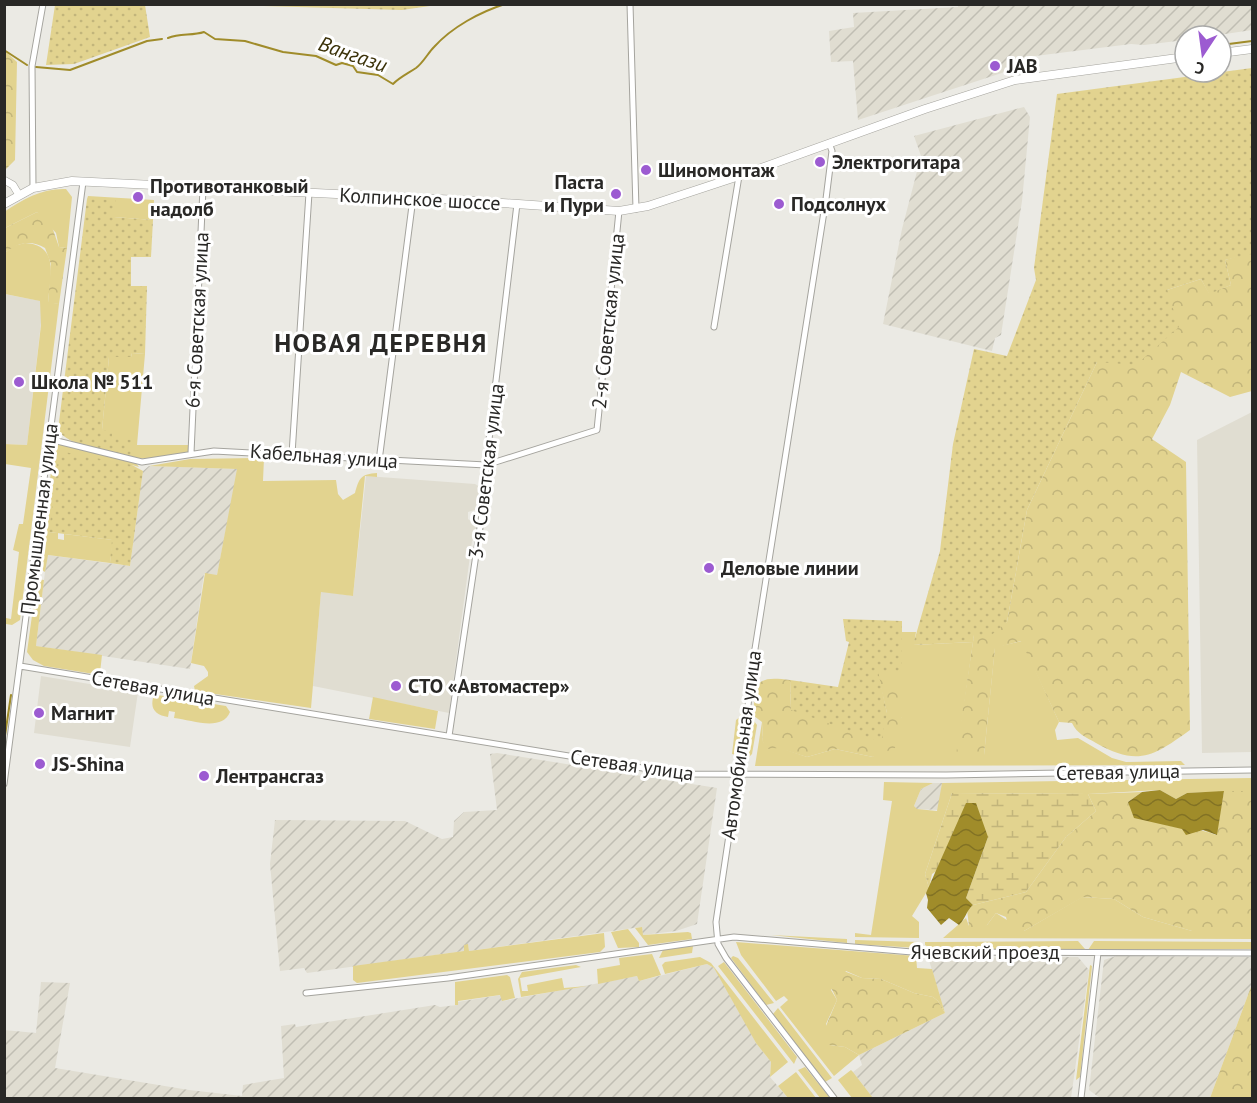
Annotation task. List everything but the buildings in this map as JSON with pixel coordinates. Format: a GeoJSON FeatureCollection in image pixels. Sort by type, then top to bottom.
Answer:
{"type":"FeatureCollection","features":[{"type":"Feature","properties":{"kind":"main road"},"geometry":{"type":"LineString","coordinates":[[1233,51],[1252,49]]}},
{"type":"Feature","properties":{"kind":"main road","name":"Колпинское шоссе"},"geometry":{"type":"LineString","coordinates":[[4,204],[33,188],[50,184],[83,182],[413,198],[619,211],[636,209],[739,176],[1015,80],[1173,59]]}},
{"type":"Feature","properties":{"kind":"street"},"geometry":{"type":"LineString","coordinates":[[33,188],[32,66],[43,4]]}},
{"type":"Feature","properties":{"kind":"street"},"geometry":{"type":"LineString","coordinates":[[630,4],[636,209]]}},
{"type":"Feature","properties":{"kind":"street","name":"Автомобильная улица"},"geometry":{"type":"LineString","coordinates":[[717,939],[716,922],[752,668],[826,199],[832,151],[829,143]]}},
{"type":"Feature","properties":{"kind":"street"},"geometry":{"type":"LineString","coordinates":[[714,327],[739,176]]}},
{"type":"Feature","properties":{"kind":"street"},"geometry":{"type":"LineString","coordinates":[[4,180],[13,185],[19,195]]}},
{"type":"Feature","properties":{"kind":"street","name":"Промышленная улица"},"geometry":{"type":"LineString","coordinates":[[4,784],[83,182]]}},
{"type":"Feature","properties":{"kind":"street","name":"6-я Советская улица"},"geometry":{"type":"LineString","coordinates":[[191,453],[203,188]]}},
{"type":"Feature","properties":{"kind":"street"},"geometry":{"type":"LineString","coordinates":[[292,454],[309,193]]}},
{"type":"Feature","properties":{"kind":"street"},"geometry":{"type":"LineString","coordinates":[[380,461],[413,198]]}},
{"type":"Feature","properties":{"kind":"street","name":"3-я Советская улица"},"geometry":{"type":"LineString","coordinates":[[449,736],[485,494],[486,465],[517,204]]}},
{"type":"Feature","properties":{"kind":"street","name":"2-я Советская улица"},"geometry":{"type":"LineString","coordinates":[[597,430],[619,211]]}},
{"type":"Feature","properties":{"kind":"street","name":"Кабельная улица"},"geometry":{"type":"LineString","coordinates":[[49,439],[142,462],[155,462],[191,453],[214,451],[486,465],[597,430]]}},
{"type":"Feature","properties":{"kind":"street","name":"Сетевая улица"},"geometry":{"type":"LineString","coordinates":[[20,666],[668,773],[946,775],[1252,770]]}},
{"type":"Feature","properties":{"kind":"street","name":"Ячевский проезд"},"geometry":{"type":"LineString","coordinates":[[717,939],[734,937],[912,952],[1252,953]]}},
{"type":"Feature","properties":{"kind":"street"},"geometry":{"type":"LineString","coordinates":[[306,993],[459,976],[717,939],[726,958],[834,1098]]}},
{"type":"Feature","properties":{"kind":"street"},"geometry":{"type":"LineString","coordinates":[[1081,1098],[1098,952]]}},
{"type":"Feature","properties":{"kind":"shaded area"},"geometry":{"type":"Polygon","coordinates":[[[958,5],[1252,5],[1252,30],[1233,33],[1233,24],[1173,24],[1173,41],[1131,44],[1035,56],[1017,68],[858,120],[853,61],[831,62],[829,31],[854,27],[853,13],[958,7],[958,5]]]}},
{"type":"Feature","properties":{"kind":"shaded area"},"geometry":{"type":"Polygon","coordinates":[[[1024,107],[1030,117],[1022,201],[1001,335],[995,338],[992,351],[883,324],[902,229],[921,156],[914,136],[1024,107]]]}},
{"type":"Feature","properties":{"kind":"shaded area","name":"Школа № 511"},"geometry":{"type":"Polygon","coordinates":[[[4,294],[41,301],[43,305],[27,445],[5,444],[4,294]]]}},
{"type":"Feature","properties":{"kind":"shaded area"},"geometry":{"type":"Polygon","coordinates":[[[1252,412],[1252,752],[1202,753],[1197,440],[1252,412]]]}},
{"type":"Feature","properties":{"kind":"shaded area"},"geometry":{"type":"Polygon","coordinates":[[[149,466],[238,469],[217,575],[204,574],[190,669],[36,646],[47,555],[130,566],[143,471],[149,466]]]}},
{"type":"Feature","properties":{"kind":"shaded area"},"geometry":{"type":"Polygon","coordinates":[[[366,476],[475,484],[480,487],[478,509],[468,512],[468,519],[476,525],[475,538],[472,541],[449,713],[313,686],[321,591],[353,596],[366,476]]]}},
{"type":"Feature","properties":{"kind":"shaded area"},"geometry":{"type":"Polygon","coordinates":[[[41,676],[138,692],[130,747],[34,733],[41,676]]]}},
{"type":"Feature","properties":{"kind":"shaded area"},"geometry":{"type":"Polygon","coordinates":[[[497,753],[717,788],[697,924],[676,931],[643,935],[641,927],[469,951],[468,945],[464,945],[464,951],[307,973],[304,968],[280,971],[270,864],[275,820],[405,821],[442,839],[453,837],[454,821],[464,812],[497,810],[490,754],[497,753]]]}},
{"type":"Feature","properties":{"kind":"shaded area"},"geometry":{"type":"Polygon","coordinates":[[[933,783],[942,783],[939,810],[916,809],[914,806],[921,789],[933,783]]]}},
{"type":"Feature","properties":{"kind":"shaded area"},"geometry":{"type":"Polygon","coordinates":[[[1116,956],[1252,957],[1252,984],[1210,1098],[1100,1098],[1089,1090],[1104,960],[1116,956]]]}},
{"type":"Feature","properties":{"kind":"shaded area"},"geometry":{"type":"Polygon","coordinates":[[[928,957],[961,958],[962,961],[968,961],[968,958],[1078,957],[1089,970],[1071,1098],[873,1098],[853,1072],[862,1065],[859,1055],[945,1013],[928,957]]]}},
{"type":"Feature","properties":{"kind":"shaded area"},"geometry":{"type":"Polygon","coordinates":[[[707,964],[714,968],[725,983],[756,1043],[771,1062],[770,1077],[788,1098],[5,1098],[4,1030],[36,1033],[41,982],[70,983],[55,1068],[189,1090],[242,1096],[243,1085],[284,1078],[281,1026],[295,1024],[296,1027],[435,1005],[440,1007],[457,1005],[457,1002],[501,995],[503,1001],[637,976],[639,981],[707,964]]]}},
{"type":"Feature","properties":{"kind":"green space"},"geometry":{"type":"Polygon","coordinates":[[[55,5],[145,5],[150,37],[74,64],[46,65],[55,5]]]}},
{"type":"Feature","properties":{"kind":"green space"},"geometry":{"type":"Polygon","coordinates":[[[228,5],[437,5],[402,10],[228,5]]]}},
{"type":"Feature","properties":{"kind":"green space"},"geometry":{"type":"Polygon","coordinates":[[[5,51],[17,62],[15,160],[5,170],[5,51]]]}},
{"type":"Feature","properties":{"kind":"green space"},"geometry":{"type":"Polygon","coordinates":[[[1252,68],[1252,254],[1225,260],[1231,285],[1209,294],[1201,279],[1167,290],[1179,327],[1136,365],[1097,362],[1027,510],[1007,622],[989,637],[974,635],[973,642],[913,645],[940,551],[953,444],[974,349],[1007,356],[1036,280],[1034,268],[1057,94],[1173,79],[1173,84],[1233,84],[1233,71],[1252,68]]]}},
{"type":"Feature","properties":{"kind":"green space"},"geometry":{"type":"Polygon","coordinates":[[[66,189],[72,197],[67,248],[59,247],[56,233],[37,212],[5,228],[4,212],[11,207],[41,192],[66,189]]]}},
{"type":"Feature","properties":{"kind":"green space"},"geometry":{"type":"Polygon","coordinates":[[[88,196],[154,200],[153,220],[114,217],[87,199],[88,196]]]}},
{"type":"Feature","properties":{"kind":"green space"},"geometry":{"type":"Polygon","coordinates":[[[87,199],[116,200],[114,217],[153,220],[151,257],[131,257],[131,286],[147,286],[145,354],[132,353],[131,357],[109,357],[102,430],[112,431],[112,438],[133,440],[130,458],[80,444],[70,440],[58,430],[87,199]]]}},
{"type":"Feature","properties":{"kind":"green space"},"geometry":{"type":"Polygon","coordinates":[[[37,212],[50,221],[59,247],[67,248],[59,304],[48,303],[51,264],[45,248],[24,243],[5,253],[5,228],[37,212]]]}},
{"type":"Feature","properties":{"kind":"green space"},"geometry":{"type":"Polygon","coordinates":[[[25,243],[36,245],[48,256],[51,273],[48,302],[59,304],[20,620],[12,625],[6,624],[6,618],[11,619],[19,552],[13,550],[19,524],[23,524],[31,468],[5,464],[4,444],[27,445],[41,325],[40,301],[5,294],[5,253],[13,246],[25,243]]]}},
{"type":"Feature","properties":{"kind":"green space"},"geometry":{"type":"Polygon","coordinates":[[[1252,254],[1252,391],[1230,397],[1181,372],[1170,405],[1152,439],[1186,462],[1190,730],[1156,752],[1145,755],[1123,755],[1096,743],[1079,733],[1072,723],[1059,722],[1021,641],[995,648],[984,755],[956,755],[974,635],[1007,622],[1027,510],[1097,362],[1167,290],[1201,279],[1209,293],[1231,285],[1225,260],[1252,254]]]}},
{"type":"Feature","properties":{"kind":"green space"},"geometry":{"type":"Polygon","coordinates":[[[132,353],[145,354],[137,445],[188,445],[189,452],[156,459],[130,458],[102,430],[109,357],[131,357],[132,353]]]}},
{"type":"Feature","properties":{"kind":"green space"},"geometry":{"type":"Polygon","coordinates":[[[62,444],[136,463],[139,467],[132,465],[49,532],[58,533],[58,539],[64,540],[64,534],[113,540],[110,563],[48,555],[45,572],[40,569],[39,564],[54,449],[55,445],[62,444]]]}},
{"type":"Feature","properties":{"kind":"green space"},"geometry":{"type":"Polygon","coordinates":[[[59,451],[132,465],[143,471],[130,566],[110,563],[112,540],[49,532],[59,451]]]}},
{"type":"Feature","properties":{"kind":"green space"},"geometry":{"type":"Polygon","coordinates":[[[264,458],[263,481],[336,480],[338,494],[343,500],[355,493],[361,478],[367,474],[377,473],[377,477],[365,476],[353,596],[321,592],[311,708],[195,691],[194,686],[208,676],[204,666],[191,663],[205,573],[217,575],[237,469],[149,466],[190,459],[264,458]]]}},
{"type":"Feature","properties":{"kind":"green space"},"geometry":{"type":"Polygon","coordinates":[[[37,579],[44,580],[36,646],[102,655],[100,673],[144,682],[44,666],[33,660],[27,652],[37,579]]]}},
{"type":"Feature","properties":{"kind":"green space"},"geometry":{"type":"Polygon","coordinates":[[[843,619],[902,621],[902,671],[878,671],[887,713],[881,742],[791,710],[790,680],[838,687],[849,642],[846,641],[843,619]]]}},
{"type":"Feature","properties":{"kind":"green space"},"geometry":{"type":"Polygon","coordinates":[[[902,632],[916,632],[914,645],[973,642],[957,755],[984,755],[995,647],[1022,641],[1059,722],[1055,730],[1057,740],[1078,738],[1112,758],[1126,762],[1181,761],[1185,765],[755,766],[762,722],[763,742],[807,757],[835,749],[873,757],[902,717],[902,632]]]}},
{"type":"Feature","properties":{"kind":"green space"},"geometry":{"type":"Polygon","coordinates":[[[877,671],[902,671],[902,717],[895,748],[873,757],[835,749],[807,757],[778,748],[768,749],[763,742],[762,722],[754,716],[756,689],[763,680],[790,680],[791,710],[887,713],[877,671]]]}},
{"type":"Feature","properties":{"kind":"green space"},"geometry":{"type":"Polygon","coordinates":[[[158,695],[226,706],[230,712],[226,718],[214,723],[174,718],[175,712],[169,711],[168,717],[155,711],[153,698],[158,695]]]}},
{"type":"Feature","properties":{"kind":"green space"},"geometry":{"type":"Polygon","coordinates":[[[373,697],[438,711],[435,729],[369,719],[373,697]]]}},
{"type":"Feature","properties":{"kind":"green space"},"geometry":{"type":"Polygon","coordinates":[[[741,712],[743,720],[738,755],[732,754],[736,720],[740,717],[741,712]]]}},
{"type":"Feature","properties":{"kind":"green space"},"geometry":{"type":"Polygon","coordinates":[[[751,717],[757,725],[752,754],[749,757],[744,756],[751,717]]]}},
{"type":"Feature","properties":{"kind":"green space"},"geometry":{"type":"Polygon","coordinates":[[[1252,778],[1252,791],[1187,793],[1176,799],[1160,790],[1088,794],[952,793],[925,874],[929,888],[912,916],[919,922],[919,938],[855,937],[855,933],[871,935],[892,801],[883,800],[884,782],[933,783],[921,789],[914,806],[917,809],[937,811],[942,783],[1252,778]]]}},
{"type":"Feature","properties":{"kind":"green space"},"geometry":{"type":"Polygon","coordinates":[[[1224,791],[1252,791],[1252,931],[1192,931],[1143,917],[1114,899],[1083,897],[1024,931],[1009,930],[1006,917],[996,913],[987,925],[977,930],[969,926],[967,910],[973,905],[1026,892],[1066,837],[1096,811],[1088,794],[1142,792],[1128,802],[1156,821],[1216,835],[1224,791]]]}},
{"type":"Feature","properties":{"kind":"green space"},"geometry":{"type":"Polygon","coordinates":[[[952,793],[1088,794],[1096,811],[1066,837],[1026,892],[973,905],[966,898],[988,837],[932,874],[929,888],[925,874],[952,793]]]}},
{"type":"Feature","properties":{"kind":"green space"},"geometry":{"type":"Polygon","coordinates":[[[1082,897],[1114,899],[1143,917],[1192,931],[1252,931],[1252,939],[943,938],[966,918],[969,926],[987,925],[996,913],[1024,931],[1082,897]]]}},
{"type":"Feature","properties":{"kind":"green space"},"geometry":{"type":"Polygon","coordinates":[[[642,927],[643,935],[688,932],[691,933],[692,939],[648,945],[635,928],[642,927]]]}},
{"type":"Feature","properties":{"kind":"green space"},"geometry":{"type":"Polygon","coordinates":[[[628,929],[639,943],[639,947],[618,948],[611,932],[628,929]]]}},
{"type":"Feature","properties":{"kind":"green space"},"geometry":{"type":"Polygon","coordinates":[[[604,933],[605,947],[600,952],[357,983],[353,980],[353,966],[464,951],[464,945],[468,944],[469,951],[604,933]]]}},
{"type":"Feature","properties":{"kind":"green space"},"geometry":{"type":"Polygon","coordinates":[[[771,935],[847,939],[847,943],[771,935]]]}},
{"type":"Feature","properties":{"kind":"green space"},"geometry":{"type":"Polygon","coordinates":[[[855,940],[920,942],[917,948],[855,944],[855,940]]]}},
{"type":"Feature","properties":{"kind":"green space"},"geometry":{"type":"Polygon","coordinates":[[[1078,941],[1085,949],[932,949],[925,945],[925,942],[1078,941]]]}},
{"type":"Feature","properties":{"kind":"green space"},"geometry":{"type":"Polygon","coordinates":[[[1094,941],[1252,942],[1252,949],[1088,950],[1094,941]]]}},
{"type":"Feature","properties":{"kind":"green space"},"geometry":{"type":"Polygon","coordinates":[[[736,942],[916,956],[917,968],[932,969],[945,1013],[933,997],[914,993],[881,979],[862,978],[846,971],[831,990],[837,1000],[826,1024],[830,1045],[845,1047],[859,1055],[834,1076],[780,1007],[788,1000],[784,996],[776,1001],[741,955],[736,942]]]}},
{"type":"Feature","properties":{"kind":"green space"},"geometry":{"type":"Polygon","coordinates":[[[693,946],[692,953],[659,958],[663,950],[693,946]]]}},
{"type":"Feature","properties":{"kind":"green space"},"geometry":{"type":"Polygon","coordinates":[[[652,954],[661,975],[639,981],[637,976],[598,984],[597,969],[620,965],[619,958],[652,954]]]}},
{"type":"Feature","properties":{"kind":"green space"},"geometry":{"type":"Polygon","coordinates":[[[733,956],[738,958],[774,1003],[766,1005],[731,958],[733,956]]]}},
{"type":"Feature","properties":{"kind":"green space"},"geometry":{"type":"Polygon","coordinates":[[[700,957],[711,963],[788,1062],[770,1077],[771,1062],[756,1043],[714,968],[707,964],[665,974],[662,965],[665,962],[700,957]]]}},
{"type":"Feature","properties":{"kind":"green space"},"geometry":{"type":"Polygon","coordinates":[[[724,962],[797,1057],[794,1064],[718,966],[724,962]]]}},
{"type":"Feature","properties":{"kind":"green space"},"geometry":{"type":"Polygon","coordinates":[[[576,965],[581,967],[520,978],[522,991],[528,991],[527,985],[562,978],[564,988],[587,986],[521,997],[518,979],[522,972],[576,965]]]}},
{"type":"Feature","properties":{"kind":"green space"},"geometry":{"type":"Polygon","coordinates":[[[1090,965],[1092,966],[1080,1077],[1076,1080],[1090,965]]]}},
{"type":"Feature","properties":{"kind":"green space"},"geometry":{"type":"Polygon","coordinates":[[[836,968],[862,978],[881,979],[914,993],[933,997],[945,1013],[859,1055],[845,1047],[830,1045],[823,1038],[823,1033],[837,1000],[827,979],[831,969],[836,968]]]}},
{"type":"Feature","properties":{"kind":"green space"},"geometry":{"type":"Polygon","coordinates":[[[507,975],[510,977],[515,998],[502,1001],[500,995],[458,1001],[458,1005],[455,1005],[455,982],[507,975]]]}},
{"type":"Feature","properties":{"kind":"green space"},"geometry":{"type":"Polygon","coordinates":[[[1252,984],[1252,1098],[1210,1098],[1252,984]]]}},
{"type":"Feature","properties":{"kind":"green space"},"geometry":{"type":"Polygon","coordinates":[[[778,1008],[832,1078],[825,1082],[773,1014],[778,1008]]]}},
{"type":"Feature","properties":{"kind":"green space"},"geometry":{"type":"Polygon","coordinates":[[[805,1067],[830,1098],[820,1098],[798,1070],[805,1067]]]}},
{"type":"Feature","properties":{"kind":"green space"},"geometry":{"type":"Polygon","coordinates":[[[851,1070],[873,1098],[852,1098],[838,1080],[851,1070]]]}},
{"type":"Feature","properties":{"kind":"green space"},"geometry":{"type":"Polygon","coordinates":[[[796,1072],[816,1098],[788,1098],[778,1086],[796,1072]]]}},
{"type":"Feature","properties":{"kind":"water"},"geometry":{"type":"Polygon","coordinates":[[[1160,790],[1176,799],[1187,793],[1224,791],[1217,835],[1203,830],[1186,835],[1182,829],[1134,818],[1128,802],[1142,792],[1160,790]]]}},
{"type":"Feature","properties":{"kind":"water"},"geometry":{"type":"Polygon","coordinates":[[[966,803],[976,803],[988,837],[966,898],[973,905],[959,925],[949,918],[941,925],[927,908],[926,893],[966,803]]]}},
{"type":"Feature","properties":{"kind":"waterway","name":"Вангази"},"geometry":{"type":"LineString","coordinates":[[168,38],[204,32],[215,39],[245,41],[283,52],[316,56],[336,65],[342,63],[353,66],[357,72],[378,75],[393,84],[419,66],[432,49],[458,27],[486,11],[505,4]]}},
{"type":"Feature","properties":{"kind":"waterway","name":"Вангази"},"geometry":{"type":"LineString","coordinates":[[36,67],[70,70],[147,41],[162,39]]}},
{"type":"Feature","properties":{"kind":"waterway"},"geometry":{"type":"LineString","coordinates":[[1233,43],[1252,41]]}},
{"type":"Feature","properties":{"kind":"waterway","name":"Вангази"},"geometry":{"type":"LineString","coordinates":[[4,50],[27,65]]}},
{"type":"Feature","properties":{"kind":"waterway"},"geometry":{"type":"LineString","coordinates":[[4,742],[11,695]]}},
{"type":"Feature","properties":{"kind":"place","name":"JAB"},"geometry":{"type":"Point","coordinates":[995,66]}},
{"type":"Feature","properties":{"kind":"place","name":"Электрогитара"},"geometry":{"type":"Point","coordinates":[820,162]}},
{"type":"Feature","properties":{"kind":"place","name":"Шиномонтаж"},"geometry":{"type":"Point","coordinates":[646,170]}},
{"type":"Feature","properties":{"kind":"place","name":"Паста и Пури"},"geometry":{"type":"Point","coordinates":[616,194]}},
{"type":"Feature","properties":{"kind":"place","name":"Противотанковый надолб"},"geometry":{"type":"Point","coordinates":[138,197]}},
{"type":"Feature","properties":{"kind":"place","name":"Подсолнух"},"geometry":{"type":"Point","coordinates":[779,204]}},
{"type":"Feature","properties":{"kind":"place","name":"Школа № 511"},"geometry":{"type":"Point","coordinates":[19,382]}},
{"type":"Feature","properties":{"kind":"place","name":"Деловые линии"},"geometry":{"type":"Point","coordinates":[709,568]}},
{"type":"Feature","properties":{"kind":"place","name":"СТО «Автомастер»"},"geometry":{"type":"Point","coordinates":[396,686]}},
{"type":"Feature","properties":{"kind":"place","name":"Магнит"},"geometry":{"type":"Point","coordinates":[39,713]}},
{"type":"Feature","properties":{"kind":"place","name":"JS-Shina"},"geometry":{"type":"Point","coordinates":[40,764]}},
{"type":"Feature","properties":{"kind":"place","name":"Лентрансгаз"},"geometry":{"type":"Point","coordinates":[204,776]}},
{"type":"Feature","properties":{"kind":"district","name":"НОВАЯ ДЕРЕВНЯ"},"geometry":{"type":"Point","coordinates":[381,342]}}]}
